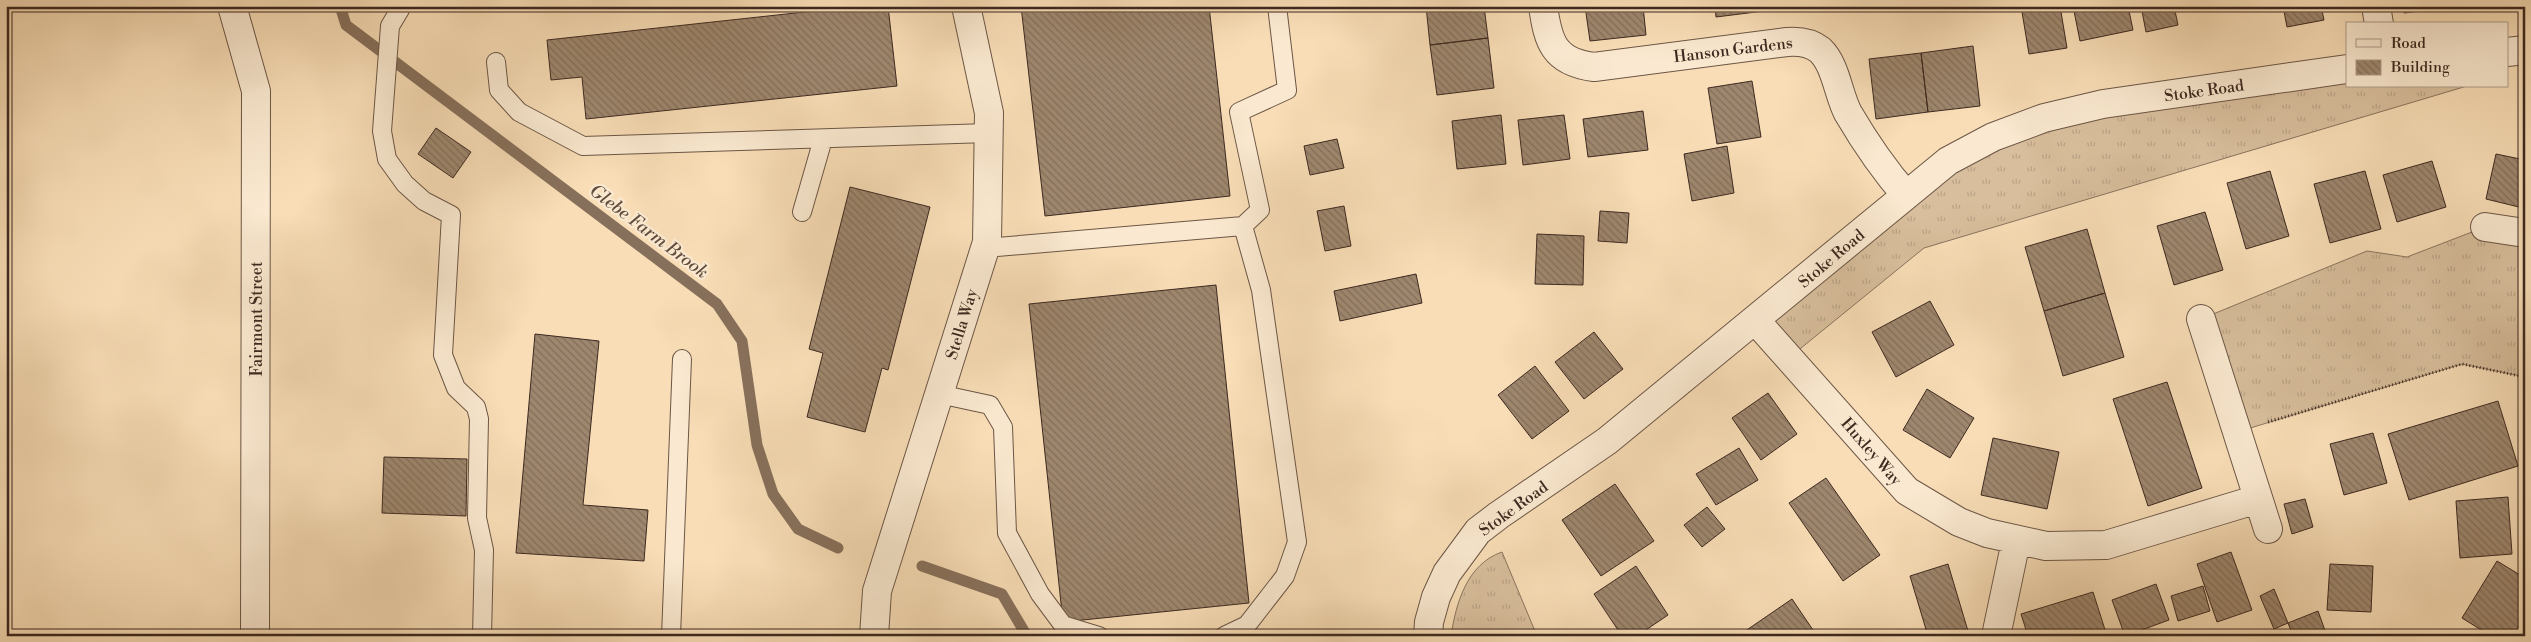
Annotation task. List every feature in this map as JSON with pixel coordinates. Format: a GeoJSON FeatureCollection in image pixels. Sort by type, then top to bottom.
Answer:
{"type":"FeatureCollection","features":[{"type":"Feature","properties":{"kind":"street","name":"Fairmont Street"},"geometry":{"type":"LineString","coordinates":[[232,6],[256,91],[255,636]]}},
{"type":"Feature","properties":{"kind":"street","name":"Stella Way"},"geometry":{"type":"LineString","coordinates":[[874,636],[877,591],[985,248],[989,113],[966,6]]}},
{"type":"Feature","properties":{"kind":"street","name":"Hanson Gardens"},"geometry":{"type":"LineString","coordinates":[[1543,6],[1547,34],[1552,45],[1569,61],[1581,66],[1594,67],[1787,42],[1799,41],[1810,44],[1820,51],[1828,61],[1848,112],[1886,173],[1906,195]]}},
{"type":"Feature","properties":{"kind":"street"},"geometry":{"type":"LineString","coordinates":[[2376,6],[2379,22]]}},
{"type":"Feature","properties":{"kind":"street"},"geometry":{"type":"LineString","coordinates":[[2508,52],[2525,50]]}},
{"type":"Feature","properties":{"kind":"street","name":"Stoke Road"},"geometry":{"type":"LineString","coordinates":[[1428,636],[1429,622],[1436,597],[1447,573],[1478,531],[1607,442],[1948,161],[1993,137],[2044,118],[2103,104],[2346,69]]}},
{"type":"Feature","properties":{"kind":"street"},"geometry":{"type":"LineString","coordinates":[[2485,227],[2525,233]]}},
{"type":"Feature","properties":{"kind":"street"},"geometry":{"type":"LineString","coordinates":[[2201,319],[2268,530]]}},
{"type":"Feature","properties":{"kind":"street","name":"Huxley Way"},"geometry":{"type":"LineString","coordinates":[[1756,321],[1907,491],[1959,522],[2016,541],[2046,546],[2106,545],[2258,499]]}},
{"type":"Feature","properties":{"kind":"street"},"geometry":{"type":"LineString","coordinates":[[1996,636],[2016,541]]}},
{"type":"Feature","properties":{"kind":"lane"},"geometry":{"type":"LineString","coordinates":[[402,6],[390,26],[382,132],[387,159],[405,184],[424,201],[451,215],[444,355],[456,388],[476,407],[479,419],[477,518],[484,550],[482,636]]}},
{"type":"Feature","properties":{"kind":"lane"},"geometry":{"type":"LineString","coordinates":[[985,248],[1243,226],[1260,210],[1239,112],[1287,90],[1277,6]]}},
{"type":"Feature","properties":{"kind":"lane"},"geometry":{"type":"LineString","coordinates":[[496,62],[499,90],[519,112],[583,146],[988,133]]}},
{"type":"Feature","properties":{"kind":"lane"},"geometry":{"type":"LineString","coordinates":[[802,212],[823,139]]}},
{"type":"Feature","properties":{"kind":"lane"},"geometry":{"type":"LineString","coordinates":[[1224,636],[1247,625],[1285,576],[1297,542],[1261,290],[1243,226]]}},
{"type":"Feature","properties":{"kind":"lane"},"geometry":{"type":"LineString","coordinates":[[671,636],[682,359]]}},
{"type":"Feature","properties":{"kind":"lane"},"geometry":{"type":"LineString","coordinates":[[939,394],[990,405],[1002,428],[1006,533],[1040,594],[1064,625],[1099,636]]}},
{"type":"Feature","properties":{"kind":"path"},"geometry":{"type":"LineString","coordinates":[[2237,432],[2462,364],[2525,377]]}},
{"type":"Feature","properties":{"kind":"green space"},"geometry":{"type":"Polygon","coordinates":[[[2346,69],[2346,88],[2460,88],[1924,248],[1790,357],[1756,321],[1993,137],[2346,69]]]}},
{"type":"Feature","properties":{"kind":"green space"},"geometry":{"type":"Polygon","coordinates":[[[2485,227],[2525,233],[2525,377],[2462,364],[2237,432],[2201,319],[2367,251],[2407,257],[2485,227]]]}},
{"type":"Feature","properties":{"kind":"green space"},"geometry":{"type":"Polygon","coordinates":[[[1502,552],[1537,636],[1451,636],[1456,611],[1465,586],[1480,566],[1502,552]]]}},
{"type":"Feature","properties":{"kind":"building"},"geometry":{"type":"Polygon","coordinates":[[[746,6],[802,6],[746,12],[746,6]]]}},
{"type":"Feature","properties":{"kind":"building"},"geometry":{"type":"Polygon","coordinates":[[[860,6],[888,6],[897,86],[586,119],[582,77],[551,80],[547,40],[860,6]]]}},
{"type":"Feature","properties":{"kind":"building"},"geometry":{"type":"Polygon","coordinates":[[[1021,6],[1209,6],[1230,196],[1045,216],[1021,6]]]}},
{"type":"Feature","properties":{"kind":"building"},"geometry":{"type":"Polygon","coordinates":[[[1426,6],[1484,6],[1488,38],[1430,45],[1426,6]]]}},
{"type":"Feature","properties":{"kind":"building"},"geometry":{"type":"Polygon","coordinates":[[[1585,6],[1643,6],[1646,35],[1590,41],[1585,6]]]}},
{"type":"Feature","properties":{"kind":"building"},"geometry":{"type":"Polygon","coordinates":[[[1715,6],[1764,6],[1764,11],[1716,17],[1715,6]]]}},
{"type":"Feature","properties":{"kind":"building"},"geometry":{"type":"Polygon","coordinates":[[[1990,6],[2017,6],[1991,11],[1990,6]]]}},
{"type":"Feature","properties":{"kind":"building"},"geometry":{"type":"Polygon","coordinates":[[[2021,6],[2060,6],[2067,48],[2029,54],[2021,6]]]}},
{"type":"Feature","properties":{"kind":"building"},"geometry":{"type":"Polygon","coordinates":[[[2073,6],[2128,6],[2133,30],[2080,41],[2073,6]]]}},
{"type":"Feature","properties":{"kind":"building"},"geometry":{"type":"Polygon","coordinates":[[[2141,6],[2174,6],[2178,25],[2146,32],[2141,6]]]}},
{"type":"Feature","properties":{"kind":"building"},"geometry":{"type":"Polygon","coordinates":[[[2283,6],[2321,6],[2324,20],[2287,27],[2283,6]]]}},
{"type":"Feature","properties":{"kind":"building"},"geometry":{"type":"Polygon","coordinates":[[[2403,6],[2452,6],[2452,7],[2404,13],[2403,6]]]}},
{"type":"Feature","properties":{"kind":"building"},"geometry":{"type":"Polygon","coordinates":[[[1488,38],[1494,88],[1437,95],[1430,45],[1488,38]]]}},
{"type":"Feature","properties":{"kind":"building"},"geometry":{"type":"Polygon","coordinates":[[[1973,46],[1980,106],[1928,112],[1921,53],[1973,46]]]}},
{"type":"Feature","properties":{"kind":"building"},"geometry":{"type":"Polygon","coordinates":[[[1921,53],[1928,112],[1876,119],[1869,59],[1921,53]]]}},
{"type":"Feature","properties":{"kind":"building"},"geometry":{"type":"Polygon","coordinates":[[[1752,81],[1761,137],[1717,144],[1708,88],[1752,81]]]}},
{"type":"Feature","properties":{"kind":"building"},"geometry":{"type":"Polygon","coordinates":[[[1643,111],[1648,150],[1588,157],[1583,119],[1643,111]]]}},
{"type":"Feature","properties":{"kind":"building"},"geometry":{"type":"Polygon","coordinates":[[[1501,115],[1506,164],[1457,169],[1452,121],[1501,115]]]}},
{"type":"Feature","properties":{"kind":"building"},"geometry":{"type":"Polygon","coordinates":[[[1564,115],[1570,159],[1523,165],[1518,120],[1564,115]]]}},
{"type":"Feature","properties":{"kind":"building"},"geometry":{"type":"Polygon","coordinates":[[[436,128],[471,152],[453,178],[418,154],[436,128]]]}},
{"type":"Feature","properties":{"kind":"building"},"geometry":{"type":"Polygon","coordinates":[[[1337,139],[1344,168],[1310,175],[1304,146],[1337,139]]]}},
{"type":"Feature","properties":{"kind":"building"},"geometry":{"type":"Polygon","coordinates":[[[1727,146],[1734,193],[1692,201],[1684,154],[1727,146]]]}},
{"type":"Feature","properties":{"kind":"building"},"geometry":{"type":"Polygon","coordinates":[[[2496,154],[2525,160],[2523,208],[2486,199],[2496,154]]]}},
{"type":"Feature","properties":{"kind":"building"},"geometry":{"type":"Polygon","coordinates":[[[2432,161],[2446,207],[2397,222],[2383,175],[2432,161]]]}},
{"type":"Feature","properties":{"kind":"building"},"geometry":{"type":"Polygon","coordinates":[[[2270,171],[2289,236],[2246,249],[2227,183],[2270,171]]]}},
{"type":"Feature","properties":{"kind":"building"},"geometry":{"type":"Polygon","coordinates":[[[2365,171],[2381,229],[2330,243],[2314,184],[2365,171]]]}},
{"type":"Feature","properties":{"kind":"building"},"geometry":{"type":"Polygon","coordinates":[[[850,187],[930,207],[888,370],[882,368],[865,432],[807,417],[823,353],[809,349],[850,187]]]}},
{"type":"Feature","properties":{"kind":"building"},"geometry":{"type":"Polygon","coordinates":[[[1344,206],[1351,246],[1325,251],[1317,211],[1344,206]]]}},
{"type":"Feature","properties":{"kind":"building"},"geometry":{"type":"Polygon","coordinates":[[[1600,211],[1629,213],[1627,243],[1598,241],[1600,211]]]}},
{"type":"Feature","properties":{"kind":"building"},"geometry":{"type":"Polygon","coordinates":[[[2205,212],[2223,270],[2174,285],[2157,226],[2205,212]]]}},
{"type":"Feature","properties":{"kind":"building"},"geometry":{"type":"Polygon","coordinates":[[[2087,229],[2105,293],[2044,311],[2025,247],[2087,229]]]}},
{"type":"Feature","properties":{"kind":"building"},"geometry":{"type":"Polygon","coordinates":[[[1537,234],[1584,236],[1583,285],[1535,284],[1537,234]]]}},
{"type":"Feature","properties":{"kind":"building"},"geometry":{"type":"Polygon","coordinates":[[[1416,274],[1422,303],[1340,321],[1334,291],[1416,274]]]}},
{"type":"Feature","properties":{"kind":"building"},"geometry":{"type":"Polygon","coordinates":[[[1216,285],[1249,603],[1063,622],[1029,304],[1216,285]]]}},
{"type":"Feature","properties":{"kind":"building"},"geometry":{"type":"Polygon","coordinates":[[[2105,293],[2124,357],[2063,376],[2044,311],[2105,293]]]}},
{"type":"Feature","properties":{"kind":"building"},"geometry":{"type":"Polygon","coordinates":[[[1930,301],[1954,345],[1896,377],[1872,332],[1930,301]]]}},
{"type":"Feature","properties":{"kind":"building"},"geometry":{"type":"Polygon","coordinates":[[[1594,332],[1623,369],[1584,399],[1555,362],[1594,332]]]}},
{"type":"Feature","properties":{"kind":"building"},"geometry":{"type":"Polygon","coordinates":[[[535,334],[599,341],[583,505],[648,510],[644,561],[516,553],[535,334]]]}},
{"type":"Feature","properties":{"kind":"building"},"geometry":{"type":"Polygon","coordinates":[[[1535,366],[1569,411],[1532,439],[1498,395],[1535,366]]]}},
{"type":"Feature","properties":{"kind":"building"},"geometry":{"type":"Polygon","coordinates":[[[2167,382],[2202,488],[2148,506],[2113,399],[2167,382]]]}},
{"type":"Feature","properties":{"kind":"building"},"geometry":{"type":"Polygon","coordinates":[[[1927,389],[1974,418],[1950,458],[1903,430],[1927,389]]]}},
{"type":"Feature","properties":{"kind":"building"},"geometry":{"type":"Polygon","coordinates":[[[1768,393],[1797,434],[1761,460],[1732,418],[1768,393]]]}},
{"type":"Feature","properties":{"kind":"building"},"geometry":{"type":"Polygon","coordinates":[[[2498,401],[2518,466],[2409,500],[2388,434],[2498,401]]]}},
{"type":"Feature","properties":{"kind":"building"},"geometry":{"type":"Polygon","coordinates":[[[2373,433],[2387,483],[2344,495],[2330,444],[2373,433]]]}},
{"type":"Feature","properties":{"kind":"building"},"geometry":{"type":"Polygon","coordinates":[[[1993,438],[2059,452],[2047,509],[1981,495],[1993,438]]]}},
{"type":"Feature","properties":{"kind":"building"},"geometry":{"type":"Polygon","coordinates":[[[1739,448],[1758,480],[1716,505],[1696,474],[1739,448]]]}},
{"type":"Feature","properties":{"kind":"building"},"geometry":{"type":"Polygon","coordinates":[[[384,457],[467,459],[466,516],[382,513],[384,457]]]}},
{"type":"Feature","properties":{"kind":"building"},"geometry":{"type":"Polygon","coordinates":[[[1826,478],[1880,555],[1843,581],[1789,503],[1826,478]]]}},
{"type":"Feature","properties":{"kind":"building"},"geometry":{"type":"Polygon","coordinates":[[[1615,484],[1654,541],[1601,576],[1562,520],[1615,484]]]}},
{"type":"Feature","properties":{"kind":"building"},"geometry":{"type":"Polygon","coordinates":[[[2508,497],[2512,554],[2460,558],[2456,501],[2508,497]]]}},
{"type":"Feature","properties":{"kind":"building"},"geometry":{"type":"Polygon","coordinates":[[[2305,499],[2313,527],[2292,534],[2284,504],[2305,499]]]}},
{"type":"Feature","properties":{"kind":"building"},"geometry":{"type":"Polygon","coordinates":[[[1707,507],[1725,529],[1702,547],[1684,525],[1707,507]]]}},
{"type":"Feature","properties":{"kind":"building"},"geometry":{"type":"Polygon","coordinates":[[[2231,552],[2252,610],[2217,622],[2197,564],[2231,552]]]}},
{"type":"Feature","properties":{"kind":"building"},"geometry":{"type":"Polygon","coordinates":[[[2497,561],[2525,578],[2525,617],[2513,636],[2491,636],[2462,618],[2497,561]]]}},
{"type":"Feature","properties":{"kind":"building"},"geometry":{"type":"Polygon","coordinates":[[[1948,564],[1968,631],[1951,636],[1928,636],[1910,576],[1948,564]]]}},
{"type":"Feature","properties":{"kind":"building"},"geometry":{"type":"Polygon","coordinates":[[[2330,564],[2373,566],[2371,612],[2327,610],[2330,564]]]}},
{"type":"Feature","properties":{"kind":"building"},"geometry":{"type":"Polygon","coordinates":[[[1636,566],[1668,615],[1637,636],[1622,636],[1594,594],[1636,566]]]}},
{"type":"Feature","properties":{"kind":"building"},"geometry":{"type":"Polygon","coordinates":[[[2156,584],[2169,620],[2125,636],[2112,600],[2156,584]]]}},
{"type":"Feature","properties":{"kind":"building"},"geometry":{"type":"Polygon","coordinates":[[[2203,586],[2210,611],[2178,621],[2171,596],[2203,586]]]}},
{"type":"Feature","properties":{"kind":"building"},"geometry":{"type":"Polygon","coordinates":[[[2274,589],[2288,623],[2274,629],[2260,596],[2274,589]]]}},
{"type":"Feature","properties":{"kind":"building"},"geometry":{"type":"Polygon","coordinates":[[[2093,592],[2107,636],[2028,636],[2021,614],[2093,592]]]}},
{"type":"Feature","properties":{"kind":"building"},"geometry":{"type":"Polygon","coordinates":[[[1792,599],[1813,630],[1805,636],[1738,636],[1792,599]]]}},
{"type":"Feature","properties":{"kind":"building"},"geometry":{"type":"Polygon","coordinates":[[[2318,611],[2327,636],[2293,636],[2288,623],[2318,611]]]}},
{"type":"Feature","properties":{"kind":"waterway","name":"Glebe Farm Brook"},"geometry":{"type":"LineString","coordinates":[[340,6],[346,25],[717,304],[742,341],[757,445],[773,494],[798,529],[838,548]]}},
{"type":"Feature","properties":{"kind":"waterway","name":"Glebe Farm Brook"},"geometry":{"type":"LineString","coordinates":[[922,566],[1002,594],[1027,636]]}}]}
